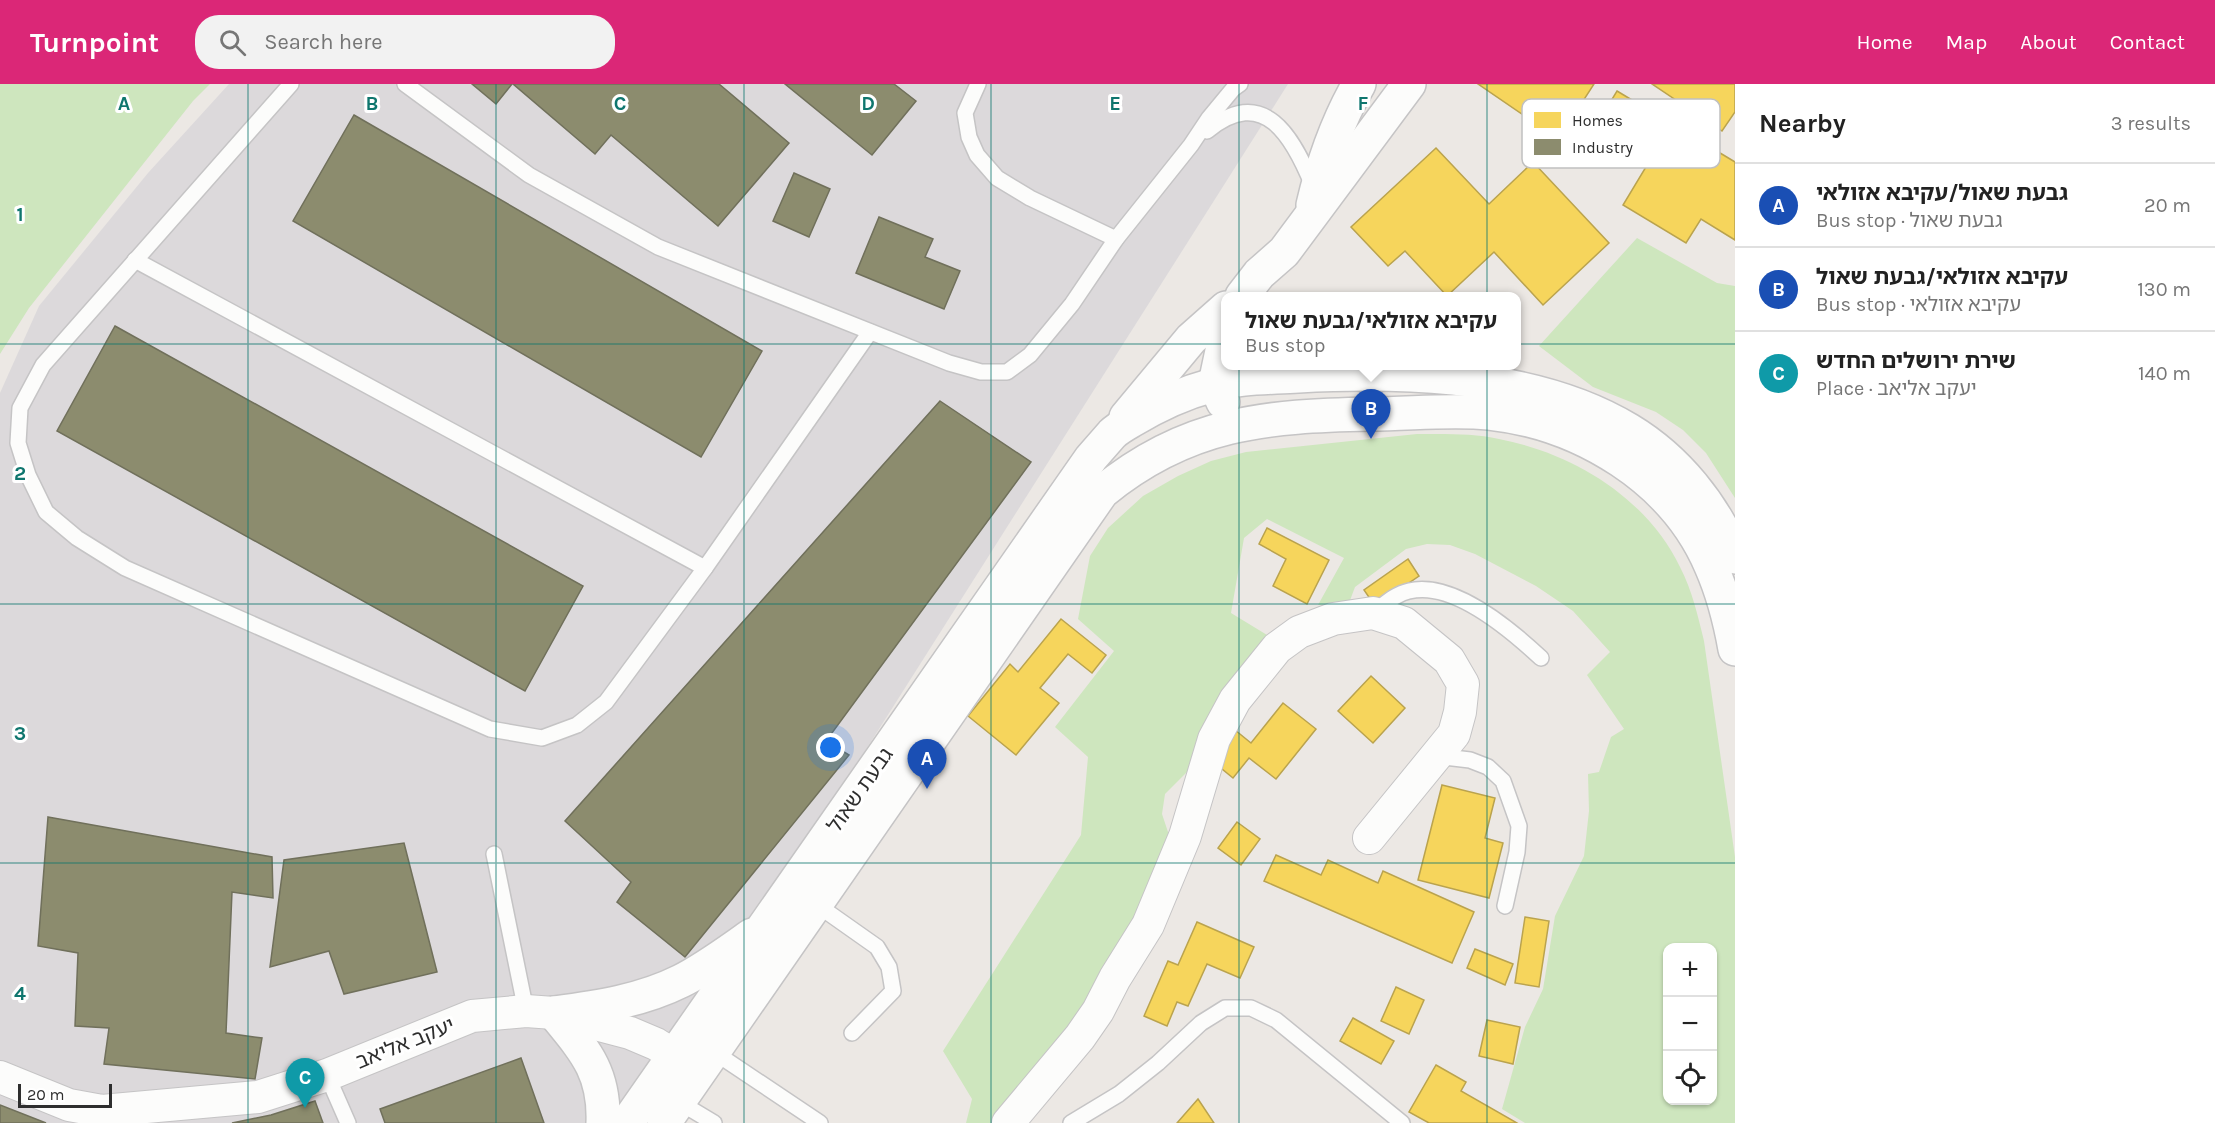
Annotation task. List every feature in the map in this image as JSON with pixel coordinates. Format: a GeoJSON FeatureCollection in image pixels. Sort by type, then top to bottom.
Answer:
{"type":"FeatureCollection","features":[{"type":"Feature","properties":{"kind":"street"},"geometry":{"type":"LineString","coordinates":[[1313,206],[1332,140],[1359,84]]}},
{"type":"Feature","properties":{"kind":"street"},"geometry":{"type":"LineString","coordinates":[[1254,292],[1284,252],[1313,206],[1399,89]]}},
{"type":"Feature","properties":{"kind":"street"},"geometry":{"type":"LineString","coordinates":[[1113,432],[1158,375],[1191,339],[1221,318]]}},
{"type":"Feature","properties":{"kind":"street","name":"גבעת שאול"},"geometry":{"type":"LineString","coordinates":[[671,1113],[765,926],[1091,458],[1113,432],[1156,405],[1235,376],[1338,370],[1479,381],[1525,389],[1598,415],[1629,430],[1659,452],[1689,482],[1716,518],[1735,557]]}},
{"type":"Feature","properties":{"kind":"street"},"geometry":{"type":"LineString","coordinates":[[1234,425],[1235,376]]}},
{"type":"Feature","properties":{"kind":"street","name":"גבעת שאול"},"geometry":{"type":"LineString","coordinates":[[627,1123],[696,1060],[816,904],[1102,492],[1127,471],[1150,457],[1185,441],[1234,425],[1276,419],[1337,415],[1488,413],[1532,421],[1575,436],[1612,454],[1640,474],[1666,500],[1693,533],[1710,564],[1724,600],[1735,649]]}},
{"type":"Feature","properties":{"kind":"street"},"geometry":{"type":"LineString","coordinates":[[1008,1123],[1092,1020],[1148,925],[1185,836],[1214,739],[1235,699],[1277,648],[1299,632],[1333,619],[1373,614],[1404,623],[1449,660],[1463,684],[1460,712],[1454,734],[1370,838]]}},
{"type":"Feature","properties":{"kind":"street"},"geometry":{"type":"LineString","coordinates":[[540,1012],[603,1006],[644,997],[682,981],[765,926]]}},
{"type":"Feature","properties":{"kind":"street"},"geometry":{"type":"LineString","coordinates":[[540,1012],[577,1041],[599,1079],[604,1105],[603,1123]]}},
{"type":"Feature","properties":{"kind":"street","name":"יעקב אליאב"},"geometry":{"type":"LineString","coordinates":[[0,1077],[69,1105],[102,1111],[258,1097],[327,1075],[472,1016],[540,1012],[630,1033],[696,1060]]}},
{"type":"Feature","properties":{"kind":"lane"},"geometry":{"type":"LineString","coordinates":[[291,84],[43,365],[20,408],[18,443],[28,475],[46,512],[77,538],[125,568],[490,729],[542,738],[577,725],[606,702],[705,568],[870,332]]}},
{"type":"Feature","properties":{"kind":"lane"},"geometry":{"type":"LineString","coordinates":[[405,84],[529,175],[658,247],[949,363],[981,372],[1007,372],[1030,355],[1072,304],[1116,239],[1191,145],[1209,118],[1233,89],[1240,84]]}},
{"type":"Feature","properties":{"kind":"lane"},"geometry":{"type":"LineString","coordinates":[[978,84],[965,113],[969,137],[977,155],[997,178],[1030,198],[1116,239]]}},
{"type":"Feature","properties":{"kind":"lane"},"geometry":{"type":"LineString","coordinates":[[1191,145],[1220,119],[1240,112],[1255,112],[1270,118],[1289,136],[1313,206]]}},
{"type":"Feature","properties":{"kind":"lane"},"geometry":{"type":"LineString","coordinates":[[135,260],[705,568]]}},
{"type":"Feature","properties":{"kind":"lane"},"geometry":{"type":"LineString","coordinates":[[1373,614],[1407,591],[1425,589],[1450,594],[1515,633],[1541,658]]}},
{"type":"Feature","properties":{"kind":"lane"},"geometry":{"type":"LineString","coordinates":[[1436,756],[1470,760],[1488,767],[1503,781],[1519,826],[1517,852],[1505,906]]}},
{"type":"Feature","properties":{"kind":"lane"},"geometry":{"type":"LineString","coordinates":[[494,854],[540,1012]]}},
{"type":"Feature","properties":{"kind":"lane"},"geometry":{"type":"LineString","coordinates":[[816,904],[877,947],[889,967],[893,991],[852,1033]]}},
{"type":"Feature","properties":{"kind":"lane"},"geometry":{"type":"LineString","coordinates":[[1071,1123],[1119,1094],[1202,1023],[1225,1008],[1251,1008],[1276,1020],[1402,1123]]}},
{"type":"Feature","properties":{"kind":"lane"},"geometry":{"type":"LineString","coordinates":[[696,1060],[820,1123]]}},
{"type":"Feature","properties":{"kind":"lane"},"geometry":{"type":"LineString","coordinates":[[327,1075],[348,1123]]}},
{"type":"Feature","properties":{"kind":"lane"},"geometry":{"type":"LineString","coordinates":[[671,1113],[714,1123]]}},
{"type":"Feature","properties":{"kind":"shaded area"},"geometry":{"type":"Polygon","coordinates":[[[229,84],[1288,84],[853,770],[637,1089],[603,1123],[0,1123],[0,393],[39,306],[148,173],[229,84]]]}},
{"type":"Feature","properties":{"kind":"green space"},"geometry":{"type":"Polygon","coordinates":[[[0,84],[210,84],[193,101],[29,308],[0,354],[0,84]]]}},
{"type":"Feature","properties":{"kind":"green space"},"geometry":{"type":"Polygon","coordinates":[[[1637,238],[1717,283],[1735,286],[1735,498],[1706,453],[1683,430],[1656,412],[1593,387],[1539,346],[1637,238]]]}},
{"type":"Feature","properties":{"kind":"green space"},"geometry":{"type":"Polygon","coordinates":[[[1417,434],[1489,437],[1527,446],[1580,467],[1605,482],[1628,500],[1666,542],[1688,585],[1704,641],[1735,857],[1735,1123],[1525,1123],[1502,1109],[1525,1027],[1543,989],[1555,916],[1584,856],[1589,811],[1588,774],[1599,772],[1611,737],[1624,729],[1587,675],[1610,652],[1573,611],[1536,586],[1475,554],[1450,545],[1427,544],[1406,549],[1355,587],[1349,603],[1318,605],[1344,558],[1267,519],[1244,538],[1231,613],[1272,638],[1198,761],[1165,794],[1162,814],[1172,844],[1135,924],[1071,1033],[997,1123],[966,1123],[972,1099],[943,1051],[1081,835],[1088,757],[1055,727],[1114,651],[1078,619],[1090,556],[1108,528],[1143,496],[1211,461],[1246,452],[1417,434]]]}},
{"type":"Feature","properties":{"kind":"building: Homes"},"geometry":{"type":"Polygon","coordinates":[[[1478,84],[1594,84],[1584,99],[1522,99],[1522,114],[1478,84]]]}},
{"type":"Feature","properties":{"kind":"building: Homes"},"geometry":{"type":"Polygon","coordinates":[[[1652,84],[1735,84],[1735,112],[1722,131],[1720,130],[1720,99],[1674,99],[1652,84]]]}},
{"type":"Feature","properties":{"kind":"building: Homes"},"geometry":{"type":"Polygon","coordinates":[[[1617,91],[1630,99],[1612,99],[1617,91]]]}},
{"type":"Feature","properties":{"kind":"building: Homes"},"geometry":{"type":"Polygon","coordinates":[[[1436,148],[1489,204],[1527,168],[1539,168],[1609,243],[1543,305],[1494,252],[1451,292],[1443,292],[1405,251],[1388,266],[1351,227],[1436,148]]]}},
{"type":"Feature","properties":{"kind":"building: Homes"},"geometry":{"type":"Polygon","coordinates":[[[1720,153],[1735,162],[1735,240],[1701,219],[1686,243],[1623,205],[1645,168],[1720,168],[1720,153]]]}},
{"type":"Feature","properties":{"kind":"building: Homes"},"geometry":{"type":"Polygon","coordinates":[[[1267,528],[1329,560],[1307,604],[1273,586],[1286,559],[1259,544],[1267,528]]]}},
{"type":"Feature","properties":{"kind":"building: Homes"},"geometry":{"type":"Polygon","coordinates":[[[1408,559],[1419,576],[1375,606],[1364,590],[1408,559]]]}},
{"type":"Feature","properties":{"kind":"building: Homes"},"geometry":{"type":"Polygon","coordinates":[[[1061,619],[1106,655],[1092,673],[1068,654],[1040,688],[1059,703],[1016,755],[968,716],[1010,664],[1018,672],[1061,619]]]}},
{"type":"Feature","properties":{"kind":"building: Homes"},"geometry":{"type":"Polygon","coordinates":[[[1371,676],[1405,708],[1373,743],[1338,711],[1371,676]]]}},
{"type":"Feature","properties":{"kind":"building: Homes"},"geometry":{"type":"Polygon","coordinates":[[[1283,703],[1316,729],[1276,779],[1249,758],[1233,778],[1211,760],[1235,730],[1251,743],[1283,703]]]}},
{"type":"Feature","properties":{"kind":"building: Homes"},"geometry":{"type":"Polygon","coordinates":[[[1442,785],[1495,798],[1485,838],[1503,843],[1489,898],[1418,880],[1442,785]]]}},
{"type":"Feature","properties":{"kind":"building: Homes"},"geometry":{"type":"Polygon","coordinates":[[[1237,822],[1260,839],[1241,865],[1218,848],[1237,822]]]}},
{"type":"Feature","properties":{"kind":"building: Homes"},"geometry":{"type":"Polygon","coordinates":[[[1276,855],[1321,875],[1328,860],[1378,883],[1383,871],[1474,912],[1452,963],[1264,881],[1276,855]]]}},
{"type":"Feature","properties":{"kind":"building: Homes"},"geometry":{"type":"Polygon","coordinates":[[[1525,917],[1549,921],[1539,987],[1515,983],[1525,917]]]}},
{"type":"Feature","properties":{"kind":"building: Homes"},"geometry":{"type":"Polygon","coordinates":[[[1197,922],[1254,947],[1240,978],[1207,964],[1188,1006],[1177,1002],[1167,1026],[1144,1016],[1168,961],[1178,965],[1197,922]]]}},
{"type":"Feature","properties":{"kind":"building: Homes"},"geometry":{"type":"Polygon","coordinates":[[[1475,949],[1513,964],[1505,985],[1467,968],[1475,949]]]}},
{"type":"Feature","properties":{"kind":"building: Homes"},"geometry":{"type":"Polygon","coordinates":[[[1396,987],[1424,1000],[1409,1034],[1381,1021],[1396,987]]]}},
{"type":"Feature","properties":{"kind":"building: Homes"},"geometry":{"type":"Polygon","coordinates":[[[1353,1018],[1394,1041],[1381,1064],[1340,1041],[1353,1018]]]}},
{"type":"Feature","properties":{"kind":"building: Homes"},"geometry":{"type":"Polygon","coordinates":[[[1487,1020],[1520,1027],[1513,1064],[1479,1056],[1487,1020]]]}},
{"type":"Feature","properties":{"kind":"building: Homes"},"geometry":{"type":"Polygon","coordinates":[[[1436,1065],[1466,1082],[1461,1091],[1517,1123],[1429,1123],[1409,1112],[1436,1065]]]}},
{"type":"Feature","properties":{"kind":"building: Homes"},"geometry":{"type":"Polygon","coordinates":[[[1198,1099],[1214,1123],[1177,1123],[1198,1099]]]}},
{"type":"Feature","properties":{"kind":"building: Industry"},"geometry":{"type":"Polygon","coordinates":[[[472,84],[512,84],[496,104],[472,84]]]}},
{"type":"Feature","properties":{"kind":"building: Industry"},"geometry":{"type":"Polygon","coordinates":[[[513,84],[719,84],[789,143],[718,226],[611,135],[595,154],[513,84]]]}},
{"type":"Feature","properties":{"kind":"building: Industry"},"geometry":{"type":"Polygon","coordinates":[[[785,84],[894,84],[916,101],[872,155],[785,84]]]}},
{"type":"Feature","properties":{"kind":"building: Industry"},"geometry":{"type":"Polygon","coordinates":[[[354,115],[762,351],[701,457],[293,221],[354,115]]]}},
{"type":"Feature","properties":{"kind":"building: Industry"},"geometry":{"type":"Polygon","coordinates":[[[794,173],[830,189],[809,237],[773,221],[794,173]]]}},
{"type":"Feature","properties":{"kind":"building: Industry"},"geometry":{"type":"Polygon","coordinates":[[[879,217],[933,239],[925,257],[960,271],[944,309],[856,273],[879,217]]]}},
{"type":"Feature","properties":{"kind":"building: Industry"},"geometry":{"type":"Polygon","coordinates":[[[115,326],[583,586],[525,691],[57,431],[115,326]]]}},
{"type":"Feature","properties":{"kind":"building: Industry"},"geometry":{"type":"Polygon","coordinates":[[[940,401],[1031,462],[826,741],[849,755],[685,957],[617,902],[631,882],[565,821],[940,401]]]}},
{"type":"Feature","properties":{"kind":"building: Industry"},"geometry":{"type":"Polygon","coordinates":[[[48,817],[272,857],[273,898],[232,892],[226,1033],[262,1038],[255,1079],[104,1064],[109,1028],[75,1026],[78,953],[38,946],[48,817]]]}},
{"type":"Feature","properties":{"kind":"building: Industry"},"geometry":{"type":"Polygon","coordinates":[[[404,843],[437,972],[344,994],[329,951],[270,967],[284,860],[404,843]]]}},
{"type":"Feature","properties":{"kind":"building: Industry"},"geometry":{"type":"Polygon","coordinates":[[[521,1058],[544,1123],[385,1123],[380,1109],[521,1058]]]}},
{"type":"Feature","properties":{"kind":"building: Industry"},"geometry":{"type":"Polygon","coordinates":[[[315,1101],[323,1123],[232,1123],[271,1115],[315,1101]]]}},
{"type":"Feature","properties":{"kind":"building: Industry"},"geometry":{"type":"Polygon","coordinates":[[[0,1105],[46,1123],[0,1123],[0,1105]]]}},
{"type":"Feature","properties":{"kind":"place","name":"עקיבא אזולאי/גבעת שאול"},"geometry":{"type":"Point","coordinates":[1371,439]}},
{"type":"Feature","properties":{"kind":"place","name":"גבעת שאול/עקיבא אזולאי"},"geometry":{"type":"Point","coordinates":[927,789]}},
{"type":"Feature","properties":{"kind":"place","name":"שירת ירושלים החדש"},"geometry":{"type":"Point","coordinates":[305,1108]}}]}
